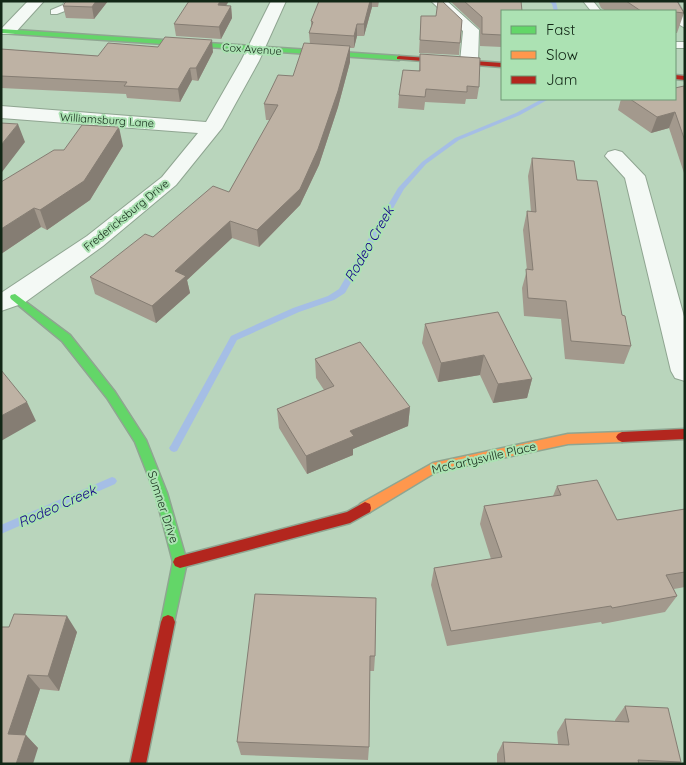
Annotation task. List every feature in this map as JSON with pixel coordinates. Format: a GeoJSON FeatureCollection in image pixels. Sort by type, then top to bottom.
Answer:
{"type":"FeatureCollection","features":[{"type":"Feature","properties":{"kind":"street"},"geometry":{"type":"LineString","coordinates":[[5,31],[37,1]]}},
{"type":"Feature","properties":{"kind":"street","name":"Fredericksburg Drive"},"geometry":{"type":"LineString","coordinates":[[8,300],[95,241],[170,181],[212,128],[256,49],[279,1]]}},
{"type":"Feature","properties":{"kind":"street"},"geometry":{"type":"LineString","coordinates":[[438,1],[471,30],[469,62]]}},
{"type":"Feature","properties":{"kind":"street","name":"Cox Avenue"},"geometry":{"type":"LineString","coordinates":[[5,31],[501,65]]}},
{"type":"Feature","properties":{"kind":"street","name":"Williamsburg Lane"},"geometry":{"type":"LineString","coordinates":[[1,112],[212,128]]}},
{"type":"Feature","properties":{"kind":"street"},"geometry":{"type":"LineString","coordinates":[[615,156],[635,176],[685,371]]}},
{"type":"Feature","properties":{"kind":"street","name":"Sumner Drive"},"geometry":{"type":"LineString","coordinates":[[8,300],[66,338],[110,395],[140,440],[161,493],[180,562],[138,764]]}},
{"type":"Feature","properties":{"kind":"street","name":"McCartysville Place"},"geometry":{"type":"LineString","coordinates":[[180,562],[350,517],[433,468],[568,439],[685,434]]}},
{"type":"Feature","properties":{"kind":"lane"},"geometry":{"type":"LineString","coordinates":[[54,12],[67,7],[70,1]]}},
{"type":"Feature","properties":{"kind":"lane"},"geometry":{"type":"LineString","coordinates":[[672,1],[685,25]]}},
{"type":"Feature","properties":{"kind":"building"},"geometry":{"type":"Polygon","coordinates":[[[66,1],[96,1],[92,7],[63,6],[66,1]]]}},
{"type":"Feature","properties":{"kind":"building"},"geometry":{"type":"Polygon","coordinates":[[[189,1],[220,1],[218,5],[231,6],[219,27],[174,24],[189,1]]]}},
{"type":"Feature","properties":{"kind":"building"},"geometry":{"type":"Polygon","coordinates":[[[319,1],[370,1],[364,24],[357,24],[354,36],[309,33],[313,22],[311,21],[319,1]]]}},
{"type":"Feature","properties":{"kind":"building"},"geometry":{"type":"Polygon","coordinates":[[[438,1],[442,1],[462,20],[460,43],[420,40],[421,16],[436,16],[438,1]]]}},
{"type":"Feature","properties":{"kind":"building"},"geometry":{"type":"Polygon","coordinates":[[[464,1],[521,1],[522,10],[501,10],[501,35],[482,34],[482,17],[464,1]]]}},
{"type":"Feature","properties":{"kind":"building"},"geometry":{"type":"Polygon","coordinates":[[[626,1],[677,1],[684,13],[676,12],[676,10],[640,10],[626,1]]]}},
{"type":"Feature","properties":{"kind":"building"},"geometry":{"type":"Polygon","coordinates":[[[165,37],[212,40],[196,68],[190,68],[178,89],[124,86],[127,82],[1,76],[1,49],[98,56],[108,43],[158,47],[165,37]]]}},
{"type":"Feature","properties":{"kind":"building"},"geometry":{"type":"Polygon","coordinates":[[[304,43],[350,46],[338,91],[318,149],[300,189],[257,230],[230,221],[175,271],[186,276],[152,306],[90,277],[145,234],[153,237],[213,186],[229,192],[278,105],[264,104],[278,75],[293,76],[304,43]]]}},
{"type":"Feature","properties":{"kind":"building"},"geometry":{"type":"Polygon","coordinates":[[[420,54],[480,58],[479,87],[467,86],[467,92],[426,89],[425,97],[399,95],[403,70],[420,71],[420,54]]]}},
{"type":"Feature","properties":{"kind":"building"},"geometry":{"type":"Polygon","coordinates":[[[684,86],[685,141],[675,112],[657,117],[632,100],[676,100],[676,88],[684,86]]]}},
{"type":"Feature","properties":{"kind":"building"},"geometry":{"type":"Polygon","coordinates":[[[1,123],[18,124],[1,145],[1,123]]]}},
{"type":"Feature","properties":{"kind":"building"},"geometry":{"type":"Polygon","coordinates":[[[82,125],[119,127],[84,181],[40,210],[34,208],[1,229],[1,182],[54,150],[64,150],[82,125]]]}},
{"type":"Feature","properties":{"kind":"building"},"geometry":{"type":"Polygon","coordinates":[[[532,158],[574,161],[577,180],[597,181],[622,315],[625,316],[631,346],[571,341],[566,301],[528,298],[526,269],[533,270],[527,211],[536,212],[532,158]]]}},
{"type":"Feature","properties":{"kind":"building"},"geometry":{"type":"Polygon","coordinates":[[[498,312],[532,379],[498,384],[484,355],[441,363],[425,324],[498,312]]]}},
{"type":"Feature","properties":{"kind":"building"},"geometry":{"type":"Polygon","coordinates":[[[360,342],[410,407],[350,431],[354,436],[306,456],[277,409],[334,386],[315,359],[360,342]]]}},
{"type":"Feature","properties":{"kind":"building"},"geometry":{"type":"Polygon","coordinates":[[[1,370],[27,402],[1,416],[1,370]]]}},
{"type":"Feature","properties":{"kind":"building"},"geometry":{"type":"Polygon","coordinates":[[[597,480],[617,520],[685,509],[685,572],[666,575],[677,596],[612,608],[611,606],[451,631],[434,568],[502,557],[484,506],[561,495],[557,486],[597,480]]]}},
{"type":"Feature","properties":{"kind":"building"},"geometry":{"type":"Polygon","coordinates":[[[255,594],[376,598],[375,656],[370,656],[369,747],[237,742],[255,594]]]}},
{"type":"Feature","properties":{"kind":"building"},"geometry":{"type":"Polygon","coordinates":[[[14,614],[67,616],[48,676],[28,675],[8,734],[26,735],[16,764],[1,764],[1,627],[9,627],[14,614]]]}},
{"type":"Feature","properties":{"kind":"building"},"geometry":{"type":"Polygon","coordinates":[[[625,706],[668,708],[681,762],[638,760],[639,764],[505,764],[503,742],[569,745],[565,719],[629,722],[625,706]]]}},
{"type":"Feature","properties":{"kind":"waterway","name":"Rodeo Creek"},"geometry":{"type":"LineString","coordinates":[[550,1],[554,3],[556,10]]}},
{"type":"Feature","properties":{"kind":"waterway","name":"Rodeo Creek"},"geometry":{"type":"LineString","coordinates":[[174,448],[234,338],[296,310],[331,298],[342,291],[401,188],[424,163],[457,139],[518,114],[544,100]]}},
{"type":"Feature","properties":{"kind":"waterway","name":"Rodeo Creek"},"geometry":{"type":"LineString","coordinates":[[1,530],[112,481]]}},
{"type":"Feature","properties":{"kind":"traffic: fast"},"geometry":{"type":"LineString","coordinates":[[1,31],[399,58]]}},
{"type":"Feature","properties":{"kind":"traffic: fast"},"geometry":{"type":"LineString","coordinates":[[15,297],[66,338],[111,395],[140,440],[161,493],[180,562],[168,622]]}},
{"type":"Feature","properties":{"kind":"traffic: slow"},"geometry":{"type":"LineString","coordinates":[[365,508],[433,468],[568,439],[622,437]]}},
{"type":"Feature","properties":{"kind":"traffic: jam"},"geometry":{"type":"LineString","coordinates":[[399,58],[501,65]]}},
{"type":"Feature","properties":{"kind":"traffic: jam"},"geometry":{"type":"LineString","coordinates":[[676,77],[685,78]]}},
{"type":"Feature","properties":{"kind":"traffic: jam"},"geometry":{"type":"LineString","coordinates":[[622,437],[685,434]]}},
{"type":"Feature","properties":{"kind":"traffic: jam"},"geometry":{"type":"LineString","coordinates":[[180,562],[350,517],[365,508]]}},
{"type":"Feature","properties":{"kind":"traffic: jam"},"geometry":{"type":"LineString","coordinates":[[138,764],[168,622]]}}]}
